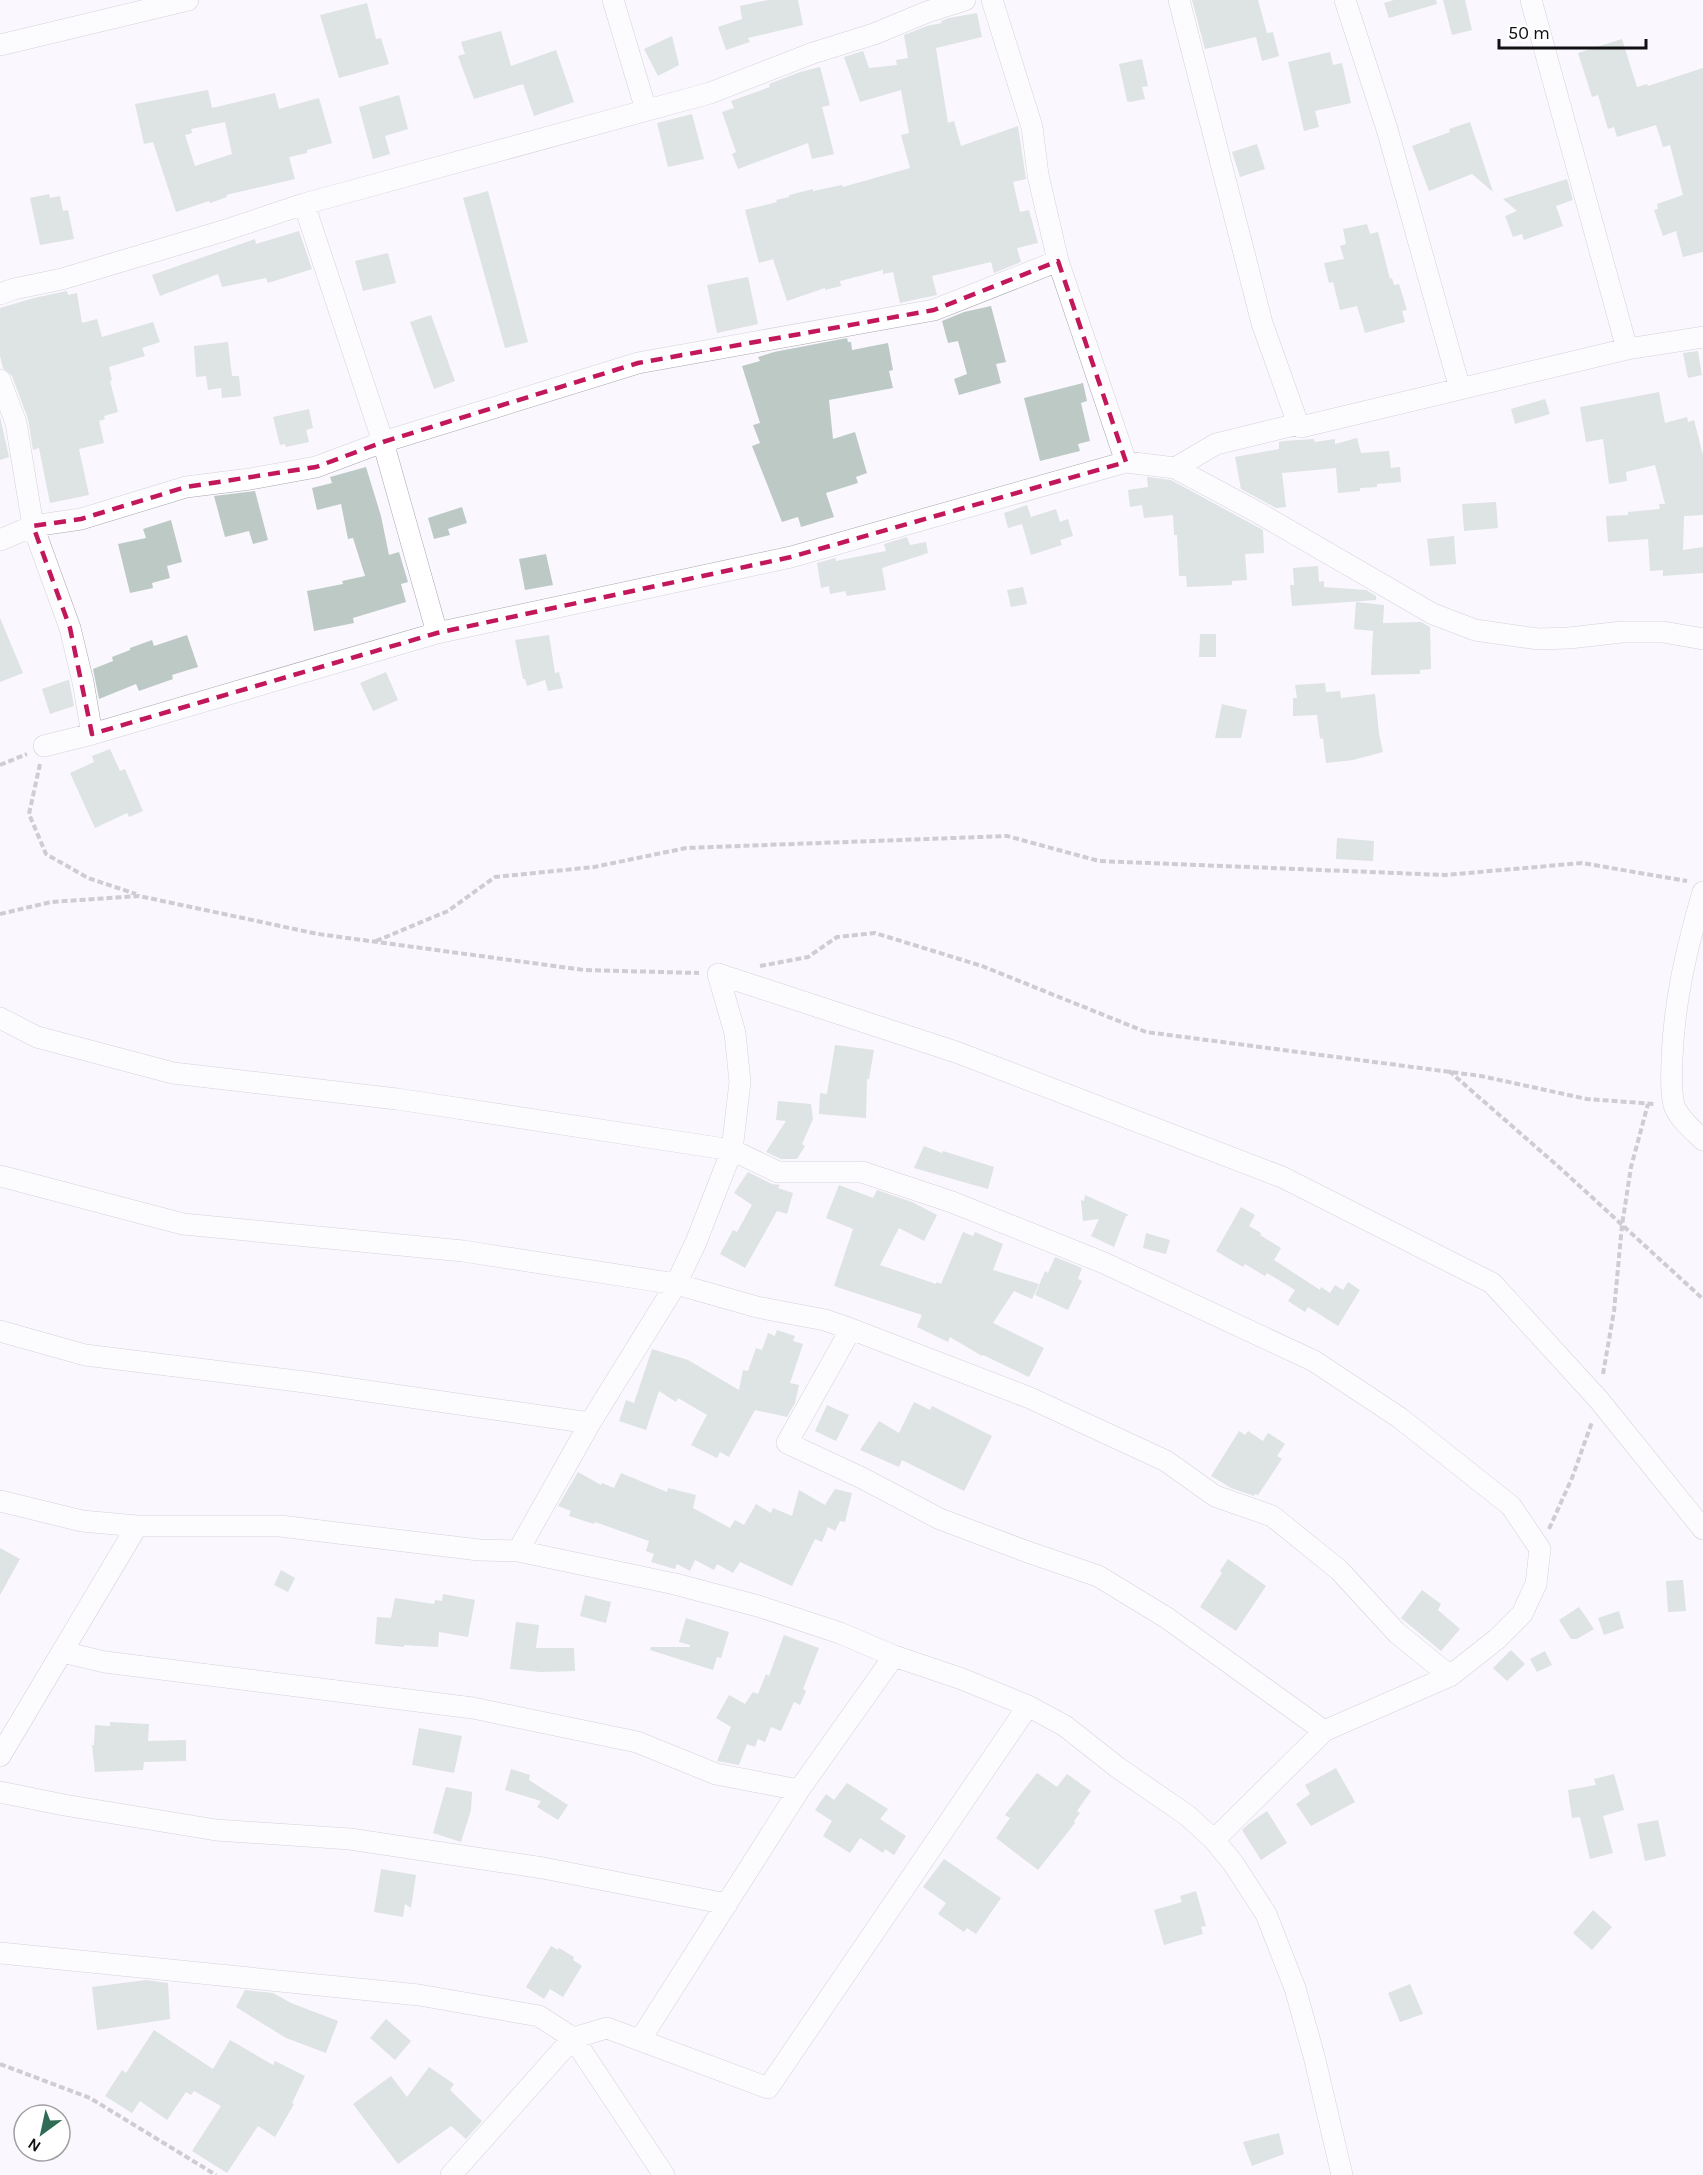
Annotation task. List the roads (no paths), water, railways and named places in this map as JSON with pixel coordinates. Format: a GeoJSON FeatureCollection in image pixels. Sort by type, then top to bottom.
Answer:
{"type":"FeatureCollection","features":[{"type":"Feature","properties":{"kind":"street"},"geometry":{"type":"LineString","coordinates":[[0,45],[188,0]]}},
{"type":"Feature","properties":{"kind":"street"},"geometry":{"type":"LineString","coordinates":[[613,0],[646,110]]}},
{"type":"Feature","properties":{"kind":"street"},"geometry":{"type":"LineString","coordinates":[[0,294],[62,279],[304,204],[710,93],[813,53],[874,34],[927,12],[965,0]]}},
{"type":"Feature","properties":{"kind":"street"},"geometry":{"type":"LineString","coordinates":[[992,0],[1032,127],[1038,175],[1058,261],[1126,462]]}},
{"type":"Feature","properties":{"kind":"street"},"geometry":{"type":"LineString","coordinates":[[1179,0],[1262,323],[1301,427],[1627,349],[1703,337]]}},
{"type":"Feature","properties":{"kind":"street"},"geometry":{"type":"LineString","coordinates":[[1345,0],[1387,129],[1460,389]]}},
{"type":"Feature","properties":{"kind":"street"},"geometry":{"type":"LineString","coordinates":[[1531,0],[1627,349]]}},
{"type":"Feature","properties":{"kind":"street"},"geometry":{"type":"LineString","coordinates":[[304,204],[383,442],[436,633]]}},
{"type":"Feature","properties":{"kind":"street"},"geometry":{"type":"LineString","coordinates":[[0,540],[33,526],[81,519],[186,487],[250,479],[316,467],[383,442],[638,363],[934,310],[1058,261]]}},
{"type":"Feature","properties":{"kind":"street"},"geometry":{"type":"LineString","coordinates":[[0,380],[16,423],[33,526],[70,628],[83,681],[92,734]]}},
{"type":"Feature","properties":{"kind":"street"},"geometry":{"type":"LineString","coordinates":[[1175,468],[1216,444],[1298,424]]}},
{"type":"Feature","properties":{"kind":"street"},"geometry":{"type":"LineString","coordinates":[[44,746],[436,633],[791,556],[1126,462],[1175,468],[1257,512],[1433,615],[1475,630],[1538,639],[1622,632],[1663,632],[1703,639]]}},
{"type":"Feature","properties":{"kind":"street"},"geometry":{"type":"LineString","coordinates":[[1697,887],[1674,1023],[1672,1086],[1675,1106],[1682,1118],[1703,1140]]}},
{"type":"Feature","properties":{"kind":"street"},"geometry":{"type":"LineString","coordinates":[[518,1551],[590,1423],[676,1284],[696,1242],[732,1150],[740,1082],[735,1034],[718,974],[956,1052],[1282,1178],[1492,1283],[1599,1400],[1703,1529]]}},
{"type":"Feature","properties":{"kind":"street"},"geometry":{"type":"LineString","coordinates":[[0,1017],[37,1037],[174,1073],[397,1099],[732,1150],[778,1172],[862,1172],[952,1202],[1104,1263],[1314,1361],[1400,1418],[1511,1506],[1540,1549],[1536,1584],[1522,1614],[1497,1639],[1450,1677],[1324,1731],[1214,1840]]}},
{"type":"Feature","properties":{"kind":"street"},"geometry":{"type":"LineString","coordinates":[[0,1176],[183,1224],[463,1251],[676,1284],[757,1307],[825,1320],[1030,1398],[1166,1461],[1215,1496],[1272,1516],[1339,1570],[1397,1633],[1450,1677]]}},
{"type":"Feature","properties":{"kind":"street"},"geometry":{"type":"LineString","coordinates":[[851,1329],[788,1443],[940,1519],[1098,1576],[1167,1618],[1324,1731]]}},
{"type":"Feature","properties":{"kind":"street"},"geometry":{"type":"LineString","coordinates":[[0,1331],[85,1356],[305,1382],[590,1423]]}},
{"type":"Feature","properties":{"kind":"street"},"geometry":{"type":"LineString","coordinates":[[0,1501],[82,1521],[137,1526],[280,1526],[479,1550],[518,1551],[675,1584],[758,1606],[840,1633],[894,1656],[962,1679],[1028,1706],[1065,1726],[1117,1767],[1188,1816],[1214,1840],[1233,1863],[1266,1914],[1295,1988],[1314,2056],[1342,2175]]}},
{"type":"Feature","properties":{"kind":"street"},"geometry":{"type":"LineString","coordinates":[[0,1756],[137,1526]]}},
{"type":"Feature","properties":{"kind":"street"},"geometry":{"type":"LineString","coordinates":[[62,1652],[105,1662],[473,1708],[637,1742],[716,1774],[799,1790]]}},
{"type":"Feature","properties":{"kind":"street"},"geometry":{"type":"LineString","coordinates":[[640,2040],[799,1790],[894,1656]]}},
{"type":"Feature","properties":{"kind":"street"},"geometry":{"type":"LineString","coordinates":[[451,2175],[573,2038],[607,2028],[768,2088],[1028,1706]]}},
{"type":"Feature","properties":{"kind":"street"},"geometry":{"type":"LineString","coordinates":[[0,1792],[216,1830],[350,1839],[532,1866],[727,1904]]}},
{"type":"Feature","properties":{"kind":"street"},"geometry":{"type":"LineString","coordinates":[[0,1953],[419,1995],[539,2016],[573,2038],[664,2175]]}}]}
